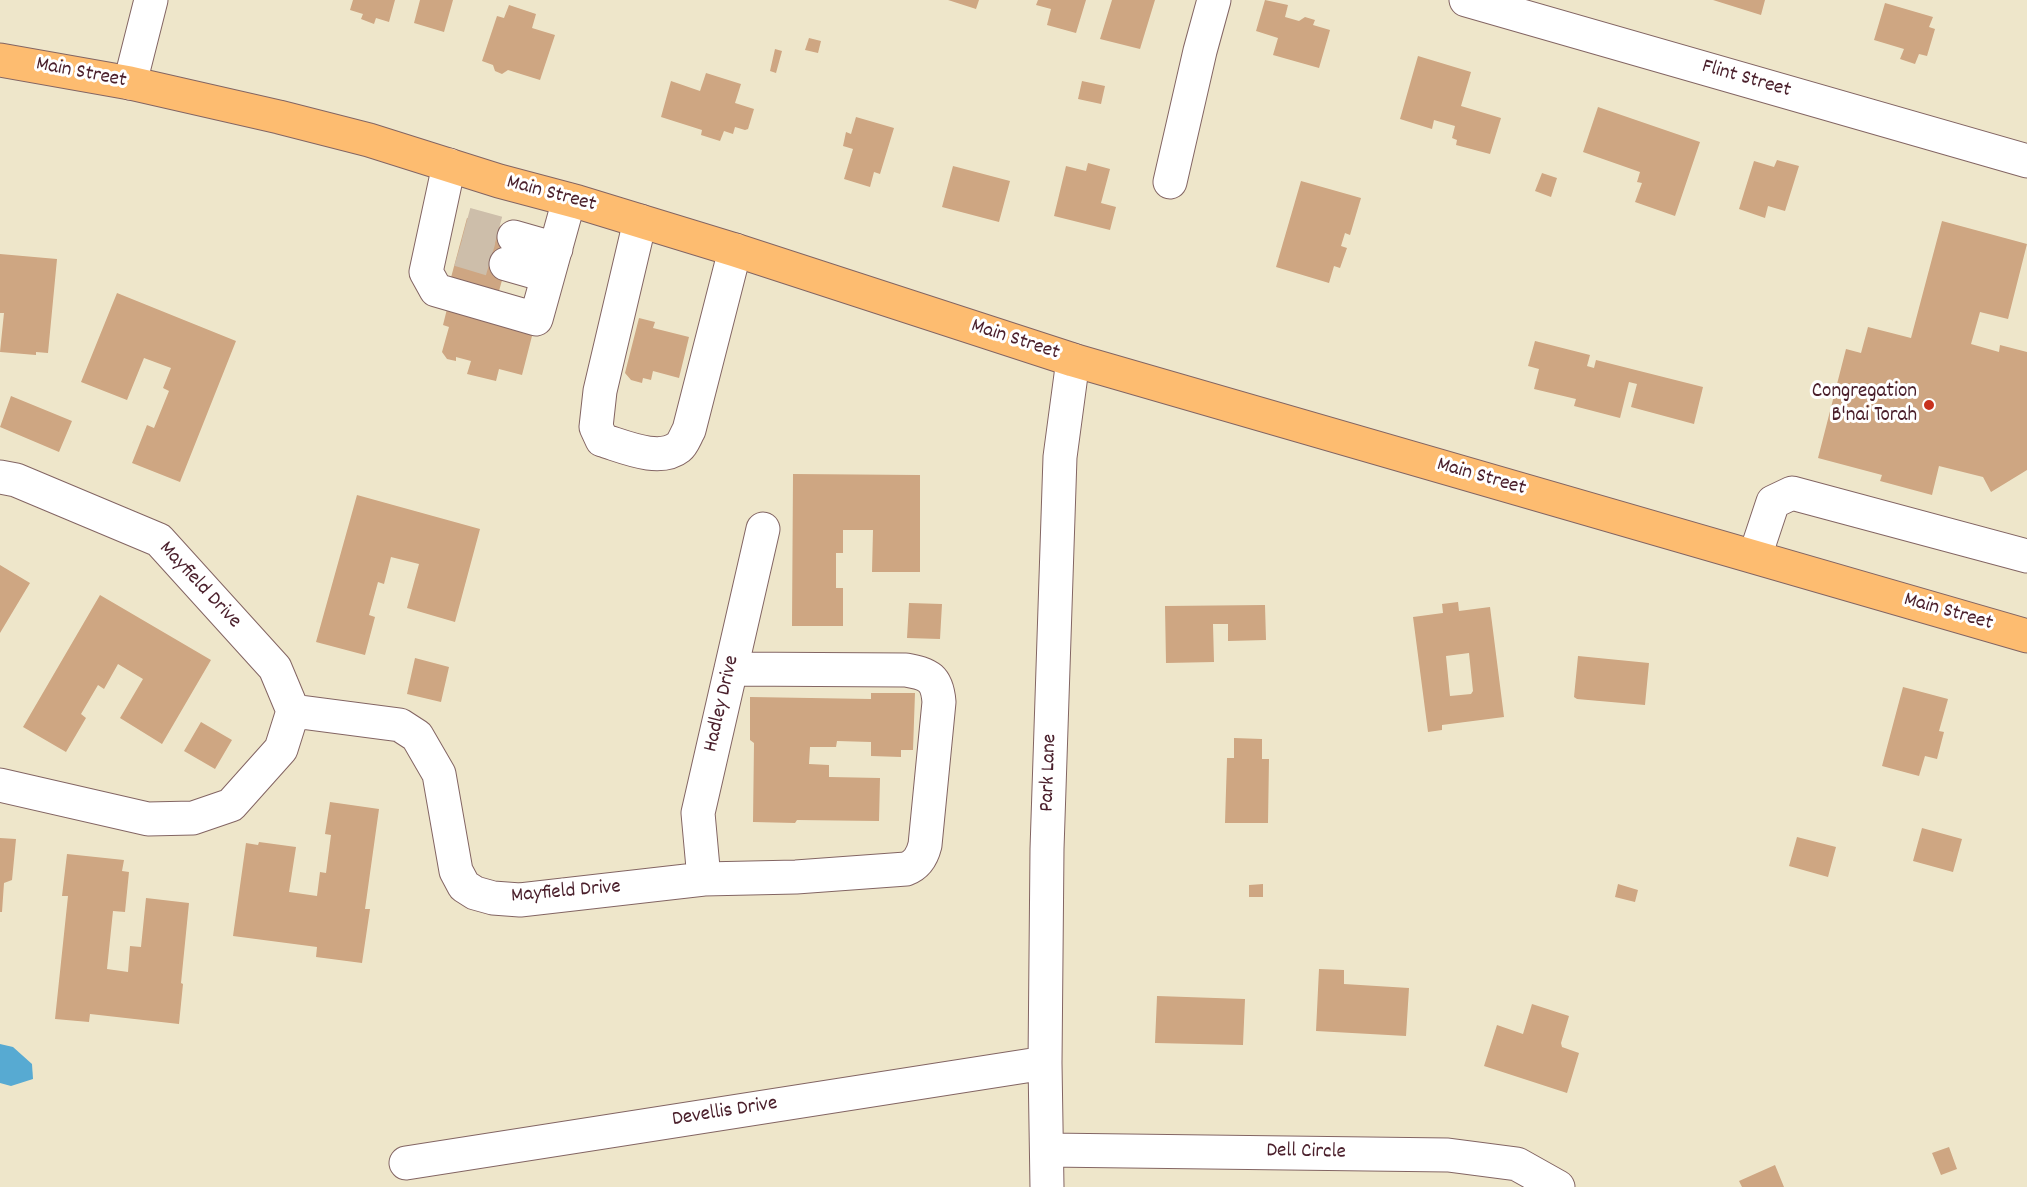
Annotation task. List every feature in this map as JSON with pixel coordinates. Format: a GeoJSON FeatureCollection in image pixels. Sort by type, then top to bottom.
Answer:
{"type":"FeatureCollection","features":[{"type":"Feature","properties":{"kind":"main road","name":"Main Street"},"geometry":{"type":"LineString","coordinates":[[0,60],[130,82],[369,140],[499,181],[735,250],[1073,360],[2027,636]]}},
{"type":"Feature","properties":{"kind":"street"},"geometry":{"type":"LineString","coordinates":[[130,82],[151,0]]}},
{"type":"Feature","properties":{"kind":"street"},"geometry":{"type":"LineString","coordinates":[[1170,182],[1214,0]]}},
{"type":"Feature","properties":{"kind":"street","name":"Flint Street"},"geometry":{"type":"LineString","coordinates":[[1466,0],[2027,161]]}},
{"type":"Feature","properties":{"kind":"street"},"geometry":{"type":"LineString","coordinates":[[449,165],[448,234],[426,272],[436,290],[536,320],[569,200]]}},
{"type":"Feature","properties":{"kind":"street"},"geometry":{"type":"LineString","coordinates":[[640,221],[600,391],[596,427],[602,440],[650,453],[664,453],[680,446],[689,430],[735,250]]}},
{"type":"Feature","properties":{"kind":"street"},"geometry":{"type":"LineString","coordinates":[[510,250],[552,262]]}},
{"type":"Feature","properties":{"kind":"street","name":"Park Lane"},"geometry":{"type":"LineString","coordinates":[[1047,1187],[1045,1063],[1047,849],[1060,457],[1073,360]]}},
{"type":"Feature","properties":{"kind":"street","name":"Mayfield Drive"},"geometry":{"type":"LineString","coordinates":[[0,477],[16,480],[159,540],[275,668],[293,711],[400,725],[417,736],[439,774],[456,871],[464,886],[475,893],[493,898],[520,900],[704,879],[796,877],[906,869],[918,861],[925,845],[939,702],[934,681],[921,673],[906,670],[731,669]]}},
{"type":"Feature","properties":{"kind":"street"},"geometry":{"type":"LineString","coordinates":[[1755,556],[1773,502],[1792,493],[2027,555]]}},
{"type":"Feature","properties":{"kind":"street","name":"Hadley Drive"},"geometry":{"type":"LineString","coordinates":[[704,879],[698,813],[763,530]]}},
{"type":"Feature","properties":{"kind":"street"},"geometry":{"type":"LineString","coordinates":[[0,784],[148,819],[192,819],[231,805],[281,749],[293,711]]}},
{"type":"Feature","properties":{"kind":"street","name":"Devellis Drive"},"geometry":{"type":"LineString","coordinates":[[405,1163],[1045,1063]]}},
{"type":"Feature","properties":{"kind":"street","name":"Dell Circle"},"geometry":{"type":"LineString","coordinates":[[1048,1150],[1448,1155],[1517,1164],[1558,1187]]}},
{"type":"Feature","properties":{"kind":"water"},"geometry":{"type":"Polygon","coordinates":[[[0,1044],[13,1047],[32,1064],[33,1079],[11,1086],[0,1083],[0,1044]]]}},
{"type":"Feature","properties":{"kind":"building"},"geometry":{"type":"Polygon","coordinates":[[[353,0],[395,0],[389,22],[376,18],[374,24],[361,19],[363,14],[350,10],[353,0]]]}},
{"type":"Feature","properties":{"kind":"building"},"geometry":{"type":"Polygon","coordinates":[[[420,0],[453,0],[444,32],[414,23],[420,0]]]}},
{"type":"Feature","properties":{"kind":"building"},"geometry":{"type":"Polygon","coordinates":[[[948,0],[979,0],[976,9],[948,0]]]}},
{"type":"Feature","properties":{"kind":"building"},"geometry":{"type":"Polygon","coordinates":[[[1038,0],[1086,0],[1076,33],[1047,25],[1051,9],[1036,5],[1038,0]]]}},
{"type":"Feature","properties":{"kind":"building"},"geometry":{"type":"Polygon","coordinates":[[[1112,0],[1155,0],[1140,49],[1100,39],[1112,0]]]}},
{"type":"Feature","properties":{"kind":"building"},"geometry":{"type":"Polygon","coordinates":[[[1265,0],[1288,5],[1285,17],[1299,21],[1305,17],[1315,20],[1313,25],[1330,30],[1319,68],[1273,55],[1278,38],[1256,31],[1265,0]]]}},
{"type":"Feature","properties":{"kind":"building"},"geometry":{"type":"Polygon","coordinates":[[[1713,0],[1765,0],[1761,15],[1713,0]]]}},
{"type":"Feature","properties":{"kind":"building"},"geometry":{"type":"Polygon","coordinates":[[[1885,3],[1933,17],[1929,27],[1935,29],[1927,56],[1919,54],[1915,64],[1900,59],[1904,49],[1874,40],[1885,3]]]}},
{"type":"Feature","properties":{"kind":"building"},"geometry":{"type":"Polygon","coordinates":[[[509,5],[536,14],[532,28],[555,35],[540,80],[508,70],[502,74],[495,71],[493,65],[482,61],[497,16],[504,18],[509,5]]]}},
{"type":"Feature","properties":{"kind":"building"},"geometry":{"type":"Polygon","coordinates":[[[809,38],[821,41],[818,53],[805,50],[809,38]]]}},
{"type":"Feature","properties":{"kind":"building"},"geometry":{"type":"Polygon","coordinates":[[[775,49],[782,51],[776,73],[770,71],[775,49]]]}},
{"type":"Feature","properties":{"kind":"building"},"geometry":{"type":"Polygon","coordinates":[[[1418,56],[1471,72],[1461,106],[1501,118],[1490,154],[1456,145],[1457,140],[1452,138],[1455,126],[1434,120],[1432,129],[1400,119],[1418,56]]]}},
{"type":"Feature","properties":{"kind":"building"},"geometry":{"type":"Polygon","coordinates":[[[706,73],[741,84],[735,103],[754,109],[748,129],[735,127],[733,134],[724,131],[720,141],[701,135],[702,130],[661,117],[671,81],[700,91],[706,73]]]}},
{"type":"Feature","properties":{"kind":"building"},"geometry":{"type":"Polygon","coordinates":[[[1082,81],[1105,86],[1101,104],[1078,99],[1082,81]]]}},
{"type":"Feature","properties":{"kind":"building"},"geometry":{"type":"Polygon","coordinates":[[[1598,107],[1700,142],[1675,216],[1635,202],[1642,183],[1637,182],[1640,172],[1583,152],[1598,107]]]}},
{"type":"Feature","properties":{"kind":"building"},"geometry":{"type":"Polygon","coordinates":[[[856,117],[894,128],[880,174],[874,172],[870,187],[844,179],[853,149],[843,146],[846,132],[851,134],[856,117]]]}},
{"type":"Feature","properties":{"kind":"building"},"geometry":{"type":"Polygon","coordinates":[[[1777,160],[1799,166],[1785,211],[1768,206],[1765,218],[1739,209],[1754,161],[1774,167],[1777,160]]]}},
{"type":"Feature","properties":{"kind":"building"},"geometry":{"type":"Polygon","coordinates":[[[1088,163],[1110,169],[1101,203],[1116,207],[1110,230],[1054,216],[1066,166],[1086,171],[1088,163]]]}},
{"type":"Feature","properties":{"kind":"building"},"geometry":{"type":"Polygon","coordinates":[[[953,166],[1010,181],[999,222],[942,207],[953,166]]]}},
{"type":"Feature","properties":{"kind":"building"},"geometry":{"type":"Polygon","coordinates":[[[1542,173],[1557,178],[1551,197],[1535,191],[1542,173]]]}},
{"type":"Feature","properties":{"kind":"building"},"geometry":{"type":"Polygon","coordinates":[[[1301,181],[1361,198],[1350,235],[1345,233],[1341,246],[1347,248],[1340,268],[1334,266],[1329,283],[1276,267],[1301,181]]]}},
{"type":"Feature","properties":{"kind":"building"},"geometry":{"type":"Polygon","coordinates":[[[467,218],[516,231],[497,298],[449,285],[467,218]]]}},
{"type":"Feature","properties":{"kind":"building","name":"Congregation B'nai Torah"},"geometry":{"type":"Polygon","coordinates":[[[1942,221],[2027,244],[2008,319],[1980,312],[1971,344],[1999,352],[2000,345],[2027,352],[2027,470],[1991,492],[1983,477],[1939,466],[1932,495],[1880,481],[1882,475],[1818,458],[1846,349],[1861,353],[1868,327],[1911,338],[1942,221]]]}},
{"type":"Feature","properties":{"kind":"building"},"geometry":{"type":"Polygon","coordinates":[[[0,254],[57,259],[48,353],[36,352],[36,355],[0,352],[4,313],[0,313],[0,254]]]}},
{"type":"Feature","properties":{"kind":"building"},"geometry":{"type":"Polygon","coordinates":[[[117,293],[236,341],[180,482],[132,463],[147,425],[154,428],[169,391],[163,388],[171,368],[144,358],[127,400],[81,382],[117,293]]]}},
{"type":"Feature","properties":{"kind":"building"},"geometry":{"type":"Polygon","coordinates":[[[449,301],[530,331],[532,336],[522,375],[499,369],[496,381],[467,374],[471,361],[456,357],[456,361],[447,359],[442,352],[449,327],[443,325],[449,301]]]}},
{"type":"Feature","properties":{"kind":"building"},"geometry":{"type":"Polygon","coordinates":[[[639,318],[655,322],[653,328],[689,337],[679,378],[653,371],[651,380],[643,378],[642,383],[631,380],[625,373],[639,318]]]}},
{"type":"Feature","properties":{"kind":"building"},"geometry":{"type":"Polygon","coordinates":[[[1535,341],[1590,355],[1587,366],[1594,368],[1596,360],[1703,387],[1694,424],[1631,407],[1637,384],[1629,382],[1620,418],[1574,406],[1576,399],[1534,389],[1539,369],[1528,366],[1535,341]]]}},
{"type":"Feature","properties":{"kind":"building"},"geometry":{"type":"Polygon","coordinates":[[[11,396],[72,421],[59,452],[0,427],[11,396]]]}},
{"type":"Feature","properties":{"kind":"building"},"geometry":{"type":"Polygon","coordinates":[[[793,474],[920,475],[920,572],[872,572],[873,530],[843,530],[843,553],[836,553],[836,588],[843,588],[843,626],[792,626],[793,474]]]}},
{"type":"Feature","properties":{"kind":"building"},"geometry":{"type":"Polygon","coordinates":[[[357,495],[480,529],[455,622],[407,608],[419,564],[391,557],[384,584],[378,582],[369,615],[375,617],[365,655],[316,642],[357,495]]]}},
{"type":"Feature","properties":{"kind":"building"},"geometry":{"type":"Polygon","coordinates":[[[0,565],[30,583],[0,633],[0,565]]]}},
{"type":"Feature","properties":{"kind":"building"},"geometry":{"type":"Polygon","coordinates":[[[100,595],[211,660],[162,744],[120,718],[143,679],[118,664],[104,689],[98,685],[81,714],[86,718],[66,752],[23,727],[100,595]]]}},
{"type":"Feature","properties":{"kind":"building"},"geometry":{"type":"Polygon","coordinates":[[[1458,602],[1459,611],[1490,607],[1504,717],[1442,725],[1442,730],[1428,732],[1413,617],[1443,613],[1442,604],[1458,602]],[[1469,653],[1446,656],[1450,696],[1471,694],[1473,691],[1469,653]]]}},
{"type":"Feature","properties":{"kind":"building"},"geometry":{"type":"Polygon","coordinates":[[[909,603],[942,604],[940,639],[907,638],[909,603]]]}},
{"type":"Feature","properties":{"kind":"building"},"geometry":{"type":"Polygon","coordinates":[[[1265,605],[1266,640],[1228,641],[1228,624],[1213,624],[1214,662],[1166,663],[1165,606],[1265,605]]]}},
{"type":"Feature","properties":{"kind":"building"},"geometry":{"type":"Polygon","coordinates":[[[1578,656],[1649,663],[1645,705],[1574,697],[1578,656]]]}},
{"type":"Feature","properties":{"kind":"building"},"geometry":{"type":"Polygon","coordinates":[[[415,658],[449,667],[441,702],[407,694],[415,658]]]}},
{"type":"Feature","properties":{"kind":"building"},"geometry":{"type":"Polygon","coordinates":[[[1903,687],[1948,699],[1939,731],[1944,732],[1937,759],[1925,756],[1919,776],[1882,766],[1903,687]]]}},
{"type":"Feature","properties":{"kind":"building"},"geometry":{"type":"Polygon","coordinates":[[[871,693],[915,693],[913,750],[901,750],[901,757],[871,756],[871,742],[837,741],[836,747],[810,747],[809,764],[829,765],[829,777],[880,778],[879,821],[753,822],[754,743],[750,740],[750,697],[871,699],[871,693]]]}},
{"type":"Feature","properties":{"kind":"building"},"geometry":{"type":"Polygon","coordinates":[[[201,722],[232,740],[215,769],[184,751],[201,722]]]}},
{"type":"Feature","properties":{"kind":"building"},"geometry":{"type":"Polygon","coordinates":[[[1234,738],[1262,739],[1262,759],[1269,759],[1268,823],[1225,823],[1227,758],[1234,758],[1234,738]]]}},
{"type":"Feature","properties":{"kind":"building"},"geometry":{"type":"Polygon","coordinates":[[[330,802],[379,809],[365,909],[370,909],[362,963],[316,957],[317,947],[233,936],[246,843],[258,845],[259,842],[296,847],[289,892],[317,896],[320,872],[326,873],[331,835],[325,834],[330,802]]]}},
{"type":"Feature","properties":{"kind":"building"},"geometry":{"type":"Polygon","coordinates":[[[1922,828],[1962,839],[1953,872],[1913,861],[1922,828]]]}},
{"type":"Feature","properties":{"kind":"building"},"geometry":{"type":"Polygon","coordinates":[[[1797,837],[1836,847],[1828,877],[1789,866],[1797,837]]]}},
{"type":"Feature","properties":{"kind":"building"},"geometry":{"type":"Polygon","coordinates":[[[0,838],[16,839],[12,880],[4,883],[2,912],[0,912],[0,838]]]}},
{"type":"Feature","properties":{"kind":"building"},"geometry":{"type":"Polygon","coordinates":[[[67,854],[124,860],[122,871],[129,872],[125,912],[113,911],[107,969],[128,972],[130,946],[141,947],[146,898],[189,903],[179,1024],[90,1014],[89,1022],[55,1019],[68,896],[62,896],[67,854]]]}},
{"type":"Feature","properties":{"kind":"building"},"geometry":{"type":"Polygon","coordinates":[[[1263,884],[1263,897],[1249,897],[1249,885],[1263,884]]]}},
{"type":"Feature","properties":{"kind":"building"},"geometry":{"type":"Polygon","coordinates":[[[1618,884],[1638,890],[1635,902],[1615,897],[1618,884]]]}},
{"type":"Feature","properties":{"kind":"building"},"geometry":{"type":"Polygon","coordinates":[[[1319,969],[1344,970],[1344,984],[1409,988],[1406,1036],[1316,1031],[1319,969]]]}},
{"type":"Feature","properties":{"kind":"building"},"geometry":{"type":"Polygon","coordinates":[[[1157,996],[1245,999],[1243,1045],[1155,1043],[1157,996]]]}},
{"type":"Feature","properties":{"kind":"building"},"geometry":{"type":"Polygon","coordinates":[[[1532,1004],[1569,1016],[1561,1043],[1562,1047],[1579,1053],[1567,1093],[1484,1066],[1497,1025],[1523,1034],[1532,1004]]]}},
{"type":"Feature","properties":{"kind":"building"},"geometry":{"type":"Polygon","coordinates":[[[1949,1147],[1957,1169],[1941,1175],[1932,1153],[1949,1147]]]}},
{"type":"Feature","properties":{"kind":"building"},"geometry":{"type":"Polygon","coordinates":[[[1775,1165],[1784,1187],[1742,1187],[1739,1181],[1775,1165]]]}},
{"type":"Feature","properties":{"kind":"tunnel"},"geometry":{"type":"LineString","coordinates":[[466,224],[514,237]]}},
{"type":"Feature","properties":{"kind":"tunnel"},"geometry":{"type":"LineString","coordinates":[[459,250],[506,264]]}},
{"type":"Feature","properties":{"kind":"place","name":"Congregation B'nai Torah"},"geometry":{"type":"Point","coordinates":[1929,405]}}]}
